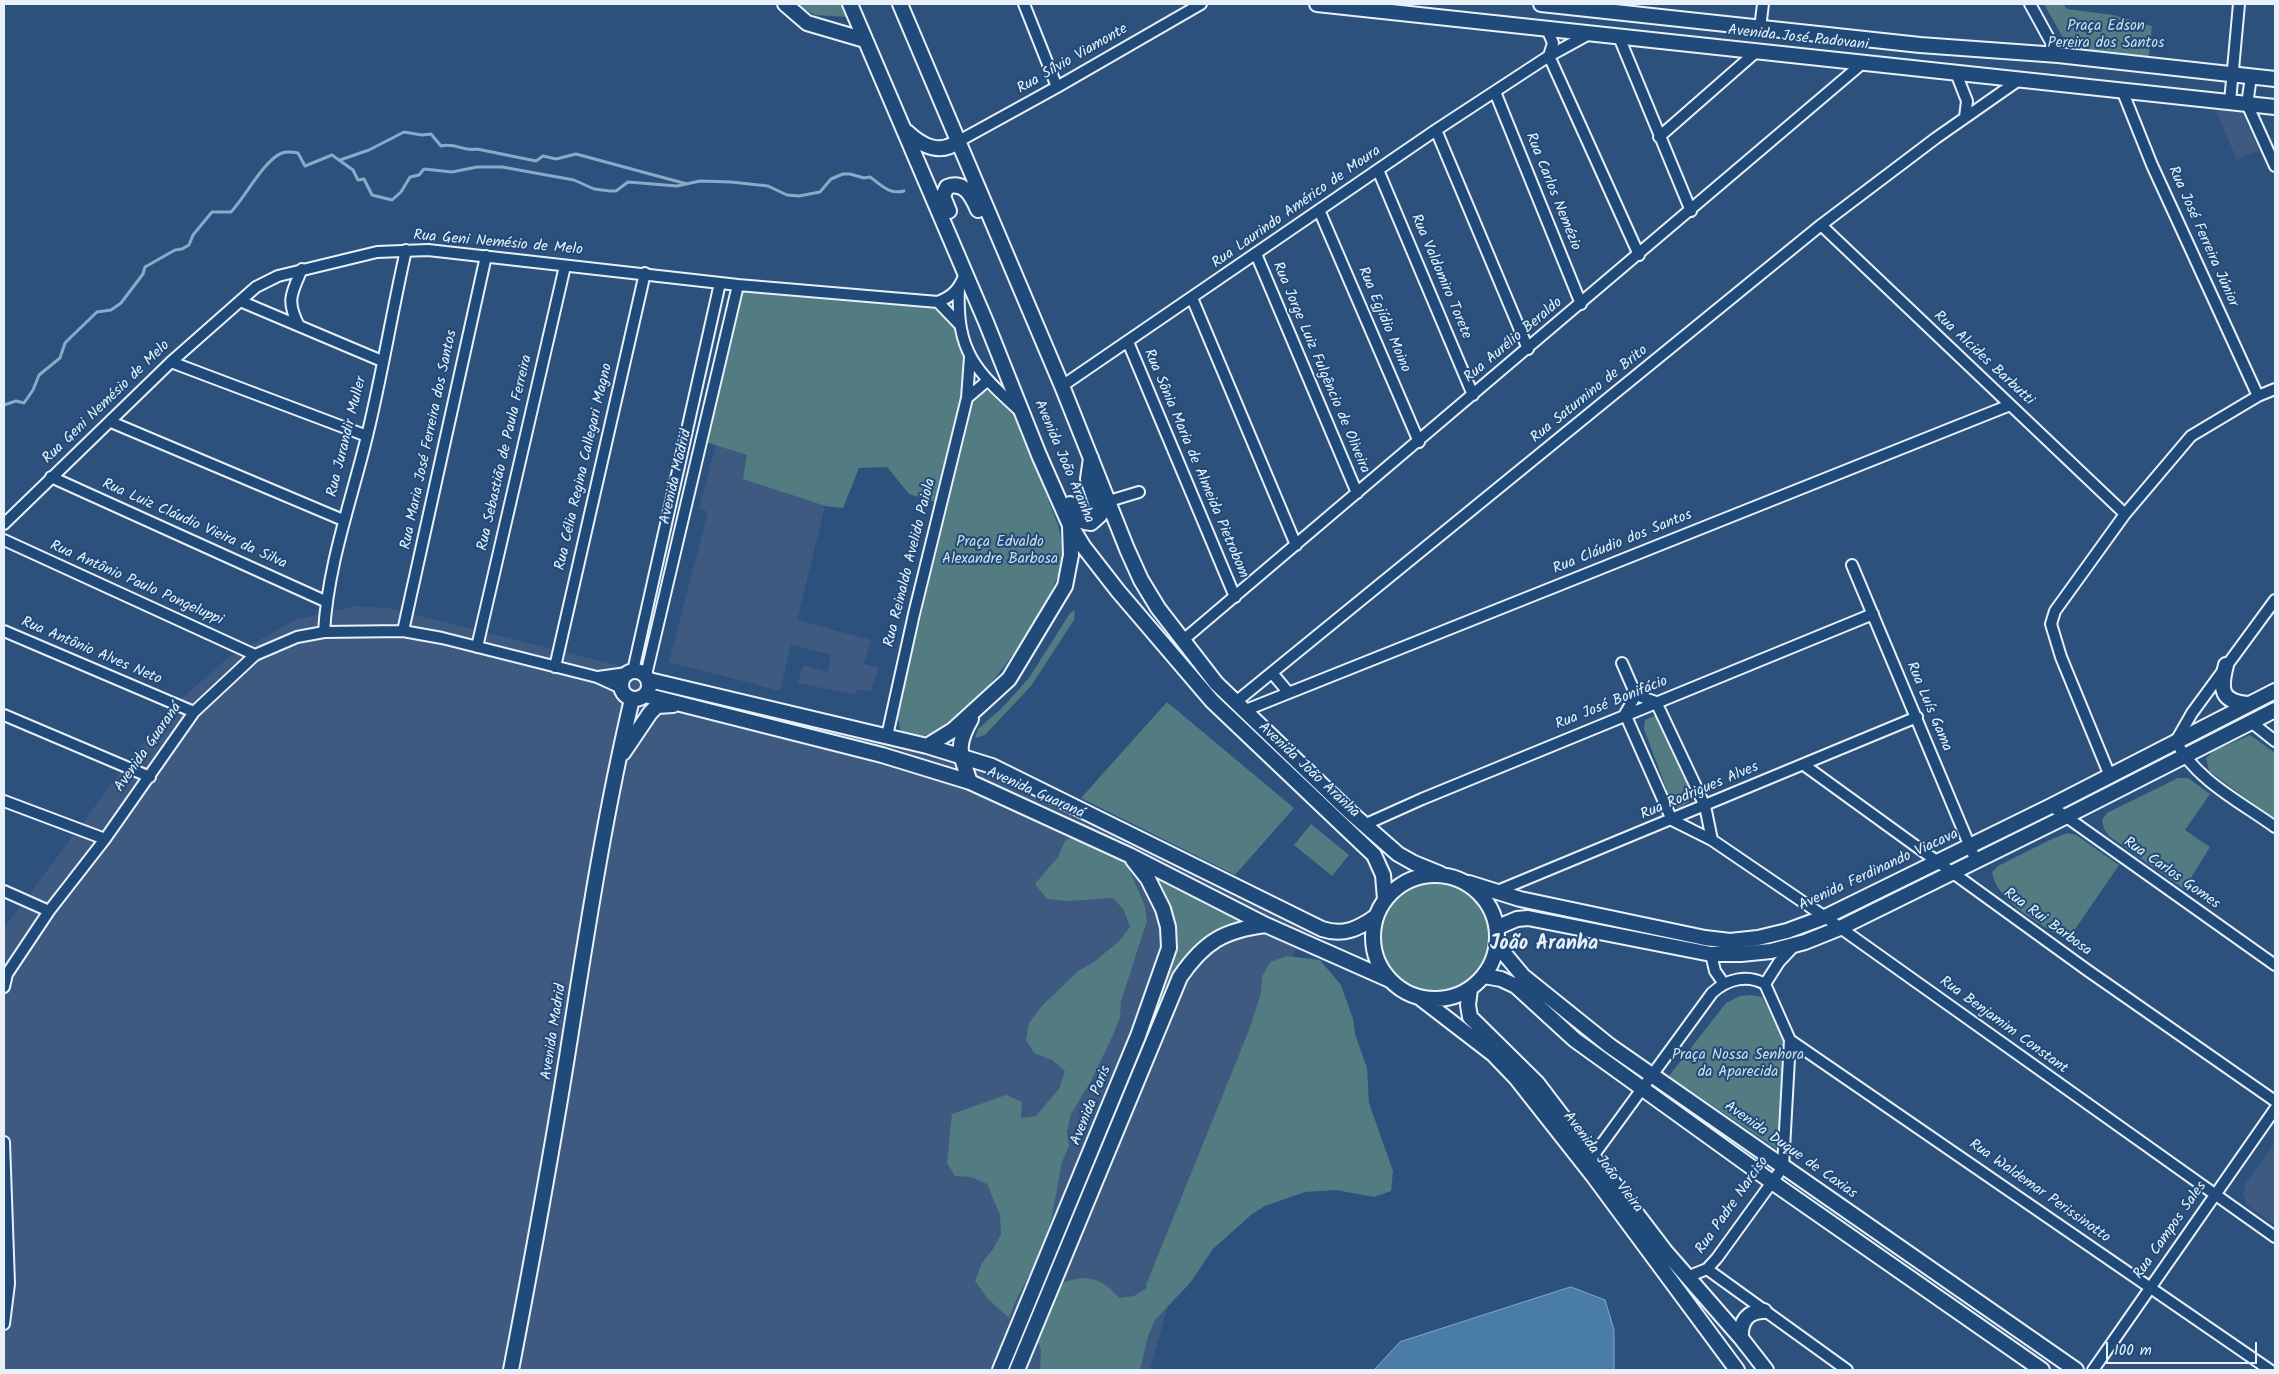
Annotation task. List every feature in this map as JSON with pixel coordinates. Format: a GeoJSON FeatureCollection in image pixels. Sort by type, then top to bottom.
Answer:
{"type":"FeatureCollection","features":[{"type":"Feature","properties":{"kind":"street"},"geometry":{"type":"LineString","coordinates":[[785,4],[807,23],[865,40]]}},
{"type":"Feature","properties":{"kind":"street","name":"Avenida João Aranha"},"geometry":{"type":"LineString","coordinates":[[850,4],[953,244],[1025,416],[1039,455],[1069,523],[1105,576],[1206,695],[1374,855],[1383,875],[1385,898]]}},
{"type":"Feature","properties":{"kind":"street","name":"Avenida João Aranha"},"geometry":{"type":"LineString","coordinates":[[900,4],[1062,386],[1141,580],[1158,608],[1216,683],[1364,825],[1398,854],[1441,874]]}},
{"type":"Feature","properties":{"kind":"street"},"geometry":{"type":"LineString","coordinates":[[1024,4],[1058,87]]}},
{"type":"Feature","properties":{"kind":"street","name":"Rua Sílvio Viamonte"},"geometry":{"type":"LineString","coordinates":[[959,141],[1058,87],[1201,4]]}},
{"type":"Feature","properties":{"kind":"street","name":"Avenida José Padovani"},"geometry":{"type":"LineString","coordinates":[[1317,4],[1346,5],[1589,34],[2275,107]]}},
{"type":"Feature","properties":{"kind":"street","name":"Avenida José Padovani"},"geometry":{"type":"LineString","coordinates":[[1541,4],[1920,45],[2058,55],[2233,76],[2275,79]]}},
{"type":"Feature","properties":{"kind":"street"},"geometry":{"type":"LineString","coordinates":[[1760,28],[1763,4]]}},
{"type":"Feature","properties":{"kind":"street"},"geometry":{"type":"LineString","coordinates":[[2030,4],[2058,55]]}},
{"type":"Feature","properties":{"kind":"street"},"geometry":{"type":"LineString","coordinates":[[2230,102],[2239,4]]}},
{"type":"Feature","properties":{"kind":"street"},"geometry":{"type":"LineString","coordinates":[[1547,29],[1553,42],[1549,56],[1639,255]]}},
{"type":"Feature","properties":{"kind":"street","name":"Rua Laurindo Américo de Moura"},"geometry":{"type":"LineString","coordinates":[[1062,386],[1436,130],[1549,56],[1589,34]]}},
{"type":"Feature","properties":{"kind":"street"},"geometry":{"type":"LineString","coordinates":[[1618,37],[1691,211]]}},
{"type":"Feature","properties":{"kind":"street"},"geometry":{"type":"LineString","coordinates":[[1660,136],[1756,52]]}},
{"type":"Feature","properties":{"kind":"street","name":"Rua Aurélio Beraldo"},"geometry":{"type":"LineString","coordinates":[[1182,641],[1419,442],[1864,62]]}},
{"type":"Feature","properties":{"kind":"street"},"geometry":{"type":"LineString","coordinates":[[1956,72],[1967,101],[1965,117]]}},
{"type":"Feature","properties":{"kind":"street"},"geometry":{"type":"LineString","coordinates":[[2251,77],[2247,104],[2275,166]]}},
{"type":"Feature","properties":{"kind":"street","name":"Rua Saturnino de Brito"},"geometry":{"type":"LineString","coordinates":[[1242,706],[1272,673],[1821,225],[1965,117],[2019,80]]}},
{"type":"Feature","properties":{"kind":"street","name":"Rua José Ferreira Júnior"},"geometry":{"type":"LineString","coordinates":[[2122,90],[2156,174],[2258,396]]}},
{"type":"Feature","properties":{"kind":"street","name":"Rua Carlos Nemézio"},"geometry":{"type":"LineString","coordinates":[[1495,92],[1581,304]]}},
{"type":"Feature","properties":{"kind":"street"},"geometry":{"type":"LineString","coordinates":[[904,130],[916,140],[932,148],[947,148],[959,141]]}},
{"type":"Feature","properties":{"kind":"street"},"geometry":{"type":"LineString","coordinates":[[1436,130],[1528,349]]}},
{"type":"Feature","properties":{"kind":"street","name":"Rua Valdomiro Torete"},"geometry":{"type":"LineString","coordinates":[[1378,170],[1473,395]]}},
{"type":"Feature","properties":{"kind":"street"},"geometry":{"type":"LineString","coordinates":[[953,244],[955,230],[943,196],[947,187],[958,185],[972,195],[997,254],[1009,263]]}},
{"type":"Feature","properties":{"kind":"street","name":"Rua Egjídio Moino"},"geometry":{"type":"LineString","coordinates":[[1320,210],[1419,442]]}},
{"type":"Feature","properties":{"kind":"street","name":"Rua Alcides Barbutti"},"geometry":{"type":"LineString","coordinates":[[1821,225],[2125,514]]}},
{"type":"Feature","properties":{"kind":"street","name":"Rua Geni Nemésio de Melo"},"geometry":{"type":"LineString","coordinates":[[4,524],[171,362],[240,301],[267,280],[302,269],[377,252],[406,250],[486,256],[738,285],[938,302]]}},
{"type":"Feature","properties":{"kind":"street","name":"Rua Jurandir Muller"},"geometry":{"type":"LineString","coordinates":[[324,632],[325,601],[343,520],[367,436],[406,250]]}},
{"type":"Feature","properties":{"kind":"street","name":"Rua Jorge Luiz Fulgêncio de Oliveira"},"geometry":{"type":"LineString","coordinates":[[1256,254],[1357,494]]}},
{"type":"Feature","properties":{"kind":"street","name":"Rua Maria José Ferreira dos Santos"},"geometry":{"type":"LineString","coordinates":[[403,631],[486,256]]}},
{"type":"Feature","properties":{"kind":"street","name":"Rua Sebastião de Paula Ferreira"},"geometry":{"type":"LineString","coordinates":[[477,647],[565,266]]}},
{"type":"Feature","properties":{"kind":"street"},"geometry":{"type":"LineString","coordinates":[[299,326],[292,311],[290,301],[302,269]]}},
{"type":"Feature","properties":{"kind":"street","name":"Rua Célia Regina Callegari Magno"},"geometry":{"type":"LineString","coordinates":[[555,667],[645,274]]}},
{"type":"Feature","properties":{"kind":"street"},"geometry":{"type":"LineString","coordinates":[[965,274],[959,289],[959,324],[970,357],[987,381],[1025,416]]}},
{"type":"Feature","properties":{"kind":"street","name":"Avenida Madrid"},"geometry":{"type":"LineString","coordinates":[[511,1370],[547,1182],[616,767],[639,697],[649,688],[639,675],[720,283]]}},
{"type":"Feature","properties":{"kind":"street","name":"Avenida Madrid"},"geometry":{"type":"LineString","coordinates":[[639,675],[738,285]]}},
{"type":"Feature","properties":{"kind":"street"},"geometry":{"type":"LineString","coordinates":[[959,289],[949,298],[938,302],[959,324]]}},
{"type":"Feature","properties":{"kind":"street"},"geometry":{"type":"LineString","coordinates":[[1192,298],[1296,546]]}},
{"type":"Feature","properties":{"kind":"street"},"geometry":{"type":"LineString","coordinates":[[240,301],[382,361]]}},
{"type":"Feature","properties":{"kind":"street","name":"Rua Sônia Maria de Almeida Pietrobom"},"geometry":{"type":"LineString","coordinates":[[1128,342],[1235,597]]}},
{"type":"Feature","properties":{"kind":"street","name":"Rua Reinaldo Avelido Paiola"},"geometry":{"type":"LineString","coordinates":[[887,736],[914,614],[967,398],[970,357]]}},
{"type":"Feature","properties":{"kind":"street"},"geometry":{"type":"LineString","coordinates":[[171,362],[367,436]]}},
{"type":"Feature","properties":{"kind":"street"},"geometry":{"type":"LineString","coordinates":[[967,398],[987,381]]}},
{"type":"Feature","properties":{"kind":"street"},"geometry":{"type":"LineString","coordinates":[[2110,776],[2061,657],[2051,624],[2055,611],[2125,514],[2191,436],[2275,388]]}},
{"type":"Feature","properties":{"kind":"street","name":"Rua Cláudio dos Santos"},"geometry":{"type":"LineString","coordinates":[[1242,706],[1288,692],[2010,405]]}},
{"type":"Feature","properties":{"kind":"street"},"geometry":{"type":"LineString","coordinates":[[111,422],[343,520]]}},
{"type":"Feature","properties":{"kind":"street"},"geometry":{"type":"LineString","coordinates":[[1039,455],[1051,462],[1076,517],[1084,522],[1091,523],[1100,516],[1088,478],[1091,456]]}},
{"type":"Feature","properties":{"kind":"street","name":"Rua Luiz Cláudio Vieira da Silva"},"geometry":{"type":"LineString","coordinates":[[51,477],[325,601]]}},
{"type":"Feature","properties":{"kind":"street"},"geometry":{"type":"LineString","coordinates":[[1108,501],[1139,492]]}},
{"type":"Feature","properties":{"kind":"street"},"geometry":{"type":"LineString","coordinates":[[927,746],[946,735],[1010,679],[1065,586],[1071,555],[1069,523]]}},
{"type":"Feature","properties":{"kind":"street","name":"Rua Antônio Paulo Pongeluppi"},"geometry":{"type":"LineString","coordinates":[[4,540],[255,655]]}},
{"type":"Feature","properties":{"kind":"street","name":"Rua Luís Gama"},"geometry":{"type":"LineString","coordinates":[[1852,565],[1976,861]]}},
{"type":"Feature","properties":{"kind":"street"},"geometry":{"type":"LineString","coordinates":[[2275,600],[2226,665],[2176,741],[2184,757],[2216,785],[2275,827]]}},
{"type":"Feature","properties":{"kind":"street","name":"Rua José Bonifácio"},"geometry":{"type":"LineString","coordinates":[[1364,825],[1625,714],[1873,614]]}},
{"type":"Feature","properties":{"kind":"street","name":"Rua Antônio Alves Neto"},"geometry":{"type":"LineString","coordinates":[[4,631],[194,712]]}},
{"type":"Feature","properties":{"kind":"street","name":"Avenida Guaraná"},"geometry":{"type":"LineString","coordinates":[[4,987],[6,973],[150,777],[194,712],[255,655],[297,637],[324,632],[403,631],[477,647],[597,677],[621,688]]}},
{"type":"Feature","properties":{"kind":"street"},"geometry":{"type":"LineString","coordinates":[[1622,663],[1636,695],[1656,702],[1705,806],[1712,840]]}},
{"type":"Feature","properties":{"kind":"street"},"geometry":{"type":"LineString","coordinates":[[2226,665],[2222,688],[2224,693],[2232,701],[2249,704]]}},
{"type":"Feature","properties":{"kind":"street"},"geometry":{"type":"LineString","coordinates":[[1272,673],[1288,692]]}},
{"type":"Feature","properties":{"kind":"street"},"geometry":{"type":"LineString","coordinates":[[639,675],[621,682],[621,688],[627,697],[639,697]]}},
{"type":"Feature","properties":{"kind":"street","name":"Avenida Guaraná"},"geometry":{"type":"LineString","coordinates":[[597,677],[639,675],[961,755],[1002,771],[1286,913],[1322,929],[1341,933],[1362,926],[1376,917]]}},
{"type":"Feature","properties":{"kind":"street","name":"Avenida Ferdinando Viacava"},"geometry":{"type":"LineString","coordinates":[[1469,883],[1496,892],[1705,938],[1730,941],[1787,931],[1825,917],[1938,862],[2275,692]]}},
{"type":"Feature","properties":{"kind":"street"},"geometry":{"type":"LineString","coordinates":[[1636,695],[1625,714],[1672,820]]}},
{"type":"Feature","properties":{"kind":"street","name":"Avenida Guaraná"},"geometry":{"type":"LineString","coordinates":[[639,697],[692,707],[882,755],[970,782],[1129,855],[1266,925],[1390,980]]}},
{"type":"Feature","properties":{"kind":"street"},"geometry":{"type":"LineString","coordinates":[[616,767],[628,744],[657,706],[692,707]]}},
{"type":"Feature","properties":{"kind":"street"},"geometry":{"type":"LineString","coordinates":[[970,782],[961,755],[960,740],[976,710]]}},
{"type":"Feature","properties":{"kind":"street"},"geometry":{"type":"LineString","coordinates":[[1498,927],[1508,922],[1528,918],[1711,954],[1741,954],[1796,944],[1840,928],[2065,817],[2275,710]]}},
{"type":"Feature","properties":{"kind":"street"},"geometry":{"type":"LineString","coordinates":[[4,715],[150,777]]}},
{"type":"Feature","properties":{"kind":"street","name":"Rua Rodrigues Alves"},"geometry":{"type":"LineString","coordinates":[[1496,892],[1917,718]]}},
{"type":"Feature","properties":{"kind":"street"},"geometry":{"type":"LineString","coordinates":[[2251,722],[2275,741]]}},
{"type":"Feature","properties":{"kind":"street","name":"Rua Rui Barbosa"},"geometry":{"type":"LineString","coordinates":[[1804,765],[2087,970],[2275,1101]]}},
{"type":"Feature","properties":{"kind":"street"},"geometry":{"type":"LineString","coordinates":[[4,801],[105,839]]}},
{"type":"Feature","properties":{"kind":"street","name":"Rua Carlos Gomes"},"geometry":{"type":"LineString","coordinates":[[2051,806],[2275,965]]}},
{"type":"Feature","properties":{"kind":"street","name":"Rua Benjamim Constant"},"geometry":{"type":"LineString","coordinates":[[1672,820],[1712,840],[1825,917],[2275,1237]]}},
{"type":"Feature","properties":{"kind":"street","name":"Avenida Paris"},"geometry":{"type":"LineString","coordinates":[[1000,1370],[1138,1036],[1169,948],[1168,927],[1163,909],[1148,879],[1129,855]]}},
{"type":"Feature","properties":{"kind":"street"},"geometry":{"type":"LineString","coordinates":[[1441,874],[1456,877],[1469,883],[1488,902],[1498,927],[1498,946],[1493,962],[1484,976],[1470,989],[1445,998],[1419,997],[1403,991],[1390,980],[1380,966],[1374,951],[1372,934],[1376,917],[1385,898],[1398,886],[1415,877],[1441,874]]}},
{"type":"Feature","properties":{"kind":"street"},"geometry":{"type":"LineString","coordinates":[[4,891],[50,911]]}},
{"type":"Feature","properties":{"kind":"street","name":"Avenida Paris"},"geometry":{"type":"LineString","coordinates":[[1017,1370],[1180,977],[1193,959],[1210,942],[1235,930],[1266,925]]}},
{"type":"Feature","properties":{"kind":"street"},"geometry":{"type":"LineString","coordinates":[[1593,1156],[1703,1004],[1724,984],[1746,978],[1758,980],[1765,984],[1779,962],[1796,944]]}},
{"type":"Feature","properties":{"kind":"street","name":"Avenida Duque de Caxias"},"geometry":{"type":"LineString","coordinates":[[1498,946],[1523,976],[1610,1046],[2076,1370]]}},
{"type":"Feature","properties":{"kind":"street"},"geometry":{"type":"LineString","coordinates":[[1711,954],[1715,970],[1724,984]]}},
{"type":"Feature","properties":{"kind":"street"},"geometry":{"type":"LineString","coordinates":[[1484,976],[1501,978],[1516,986],[1575,1040],[1772,1182],[2042,1370]]}},
{"type":"Feature","properties":{"kind":"street","name":"Rua Padre Narciso"},"geometry":{"type":"LineString","coordinates":[[1687,1277],[1707,1269],[1783,1167],[1790,1040],[1765,984]]}},
{"type":"Feature","properties":{"kind":"street","name":"Avenida João Vieira"},"geometry":{"type":"LineString","coordinates":[[1470,989],[1468,1005],[1470,1017],[1537,1083],[1687,1277],[1741,1338],[1766,1370]]}},
{"type":"Feature","properties":{"kind":"street","name":"Avenida João Vieira"},"geometry":{"type":"LineString","coordinates":[[1419,997],[1488,1050],[1516,1078],[1594,1177],[1737,1370]]}},
{"type":"Feature","properties":{"kind":"street","name":"Rua Waldemar Perissinotto"},"geometry":{"type":"LineString","coordinates":[[1790,1040],[2270,1370]]}},
{"type":"Feature","properties":{"kind":"street","name":"Rua Campos Sales"},"geometry":{"type":"LineString","coordinates":[[2093,1370],[2275,1109]]}},
{"type":"Feature","properties":{"kind":"street"},"geometry":{"type":"LineString","coordinates":[[4,1142],[9,1284],[4,1324]]}},
{"type":"Feature","properties":{"kind":"street"},"geometry":{"type":"LineString","coordinates":[[1707,1269],[1847,1370]]}},
{"type":"Feature","properties":{"kind":"street"},"geometry":{"type":"LineString","coordinates":[[1741,1338],[1740,1330],[1746,1317],[1751,1313],[1764,1311]]}},
{"type":"Feature","properties":{"kind":"shaded area"},"geometry":{"type":"Polygon","coordinates":[[[2215,108],[2241,110],[2259,150],[2237,160],[2215,108]]]}},
{"type":"Feature","properties":{"kind":"shaded area"},"geometry":{"type":"Polygon","coordinates":[[[716,445],[747,455],[756,481],[784,491],[786,494],[825,506],[797,620],[871,640],[864,664],[878,668],[871,692],[857,689],[855,695],[798,683],[803,665],[828,672],[831,655],[791,645],[780,691],[669,662],[708,512],[699,508],[716,445]]]}},
{"type":"Feature","properties":{"kind":"shaded area"},"geometry":{"type":"Polygon","coordinates":[[[355,606],[388,608],[928,742],[1144,845],[1307,930],[1238,1056],[1150,1370],[4,1370],[4,928],[122,770],[173,706],[228,658],[295,620],[355,606]]]}},
{"type":"Feature","properties":{"kind":"shaded area"},"geometry":{"type":"Polygon","coordinates":[[[2275,1142],[2275,1225],[2247,1205],[2243,1194],[2246,1183],[2275,1142]]]}},
{"type":"Feature","properties":{"kind":"shaded area"},"geometry":{"type":"Polygon","coordinates":[[[1571,1287],[1605,1300],[1614,1330],[1614,1370],[1374,1370],[1400,1342],[1571,1287]]]}},
{"type":"Feature","properties":{"kind":"green space"},"geometry":{"type":"Polygon","coordinates":[[[795,4],[841,4],[847,17],[815,15],[795,4]]]}},
{"type":"Feature","properties":{"kind":"green space","name":"Praça Edson Pereira dos Santos"},"geometry":{"type":"Polygon","coordinates":[[[2044,4],[2063,4],[2067,9],[2113,15],[2152,26],[2148,63],[2070,50],[2044,4]]]}},
{"type":"Feature","properties":{"kind":"green space"},"geometry":{"type":"Polygon","coordinates":[[[738,285],[938,302],[959,324],[970,357],[968,386],[941,504],[909,494],[887,467],[859,468],[843,508],[825,506],[743,479],[747,455],[702,441],[738,285]]]}},
{"type":"Feature","properties":{"kind":"green space","name":"Praça Edvaldo Alexandre Barbosa"},"geometry":{"type":"Polygon","coordinates":[[[989,391],[996,394],[1015,414],[1058,525],[1063,548],[1063,562],[1040,611],[1020,644],[996,677],[970,706],[944,727],[920,736],[900,729],[897,714],[973,403],[978,394],[989,391]]]}},
{"type":"Feature","properties":{"kind":"green space"},"geometry":{"type":"Polygon","coordinates":[[[1075,610],[1074,620],[1031,686],[985,735],[975,738],[978,729],[1002,708],[1029,678],[1070,613],[1075,610]]]}},
{"type":"Feature","properties":{"kind":"green space"},"geometry":{"type":"Polygon","coordinates":[[[1167,702],[1294,808],[1235,875],[1081,798],[1167,702]]]}},
{"type":"Feature","properties":{"kind":"green space"},"geometry":{"type":"Polygon","coordinates":[[[1656,715],[1663,723],[1691,793],[1689,802],[1678,808],[1671,801],[1644,729],[1645,720],[1656,715]]]}},
{"type":"Feature","properties":{"kind":"green space"},"geometry":{"type":"Polygon","coordinates":[[[2250,735],[2275,753],[2275,820],[2209,771],[2206,758],[2214,751],[2250,735]]]}},
{"type":"Feature","properties":{"kind":"green space"},"geometry":{"type":"Polygon","coordinates":[[[2178,778],[2188,778],[2210,794],[2185,830],[2210,847],[2184,889],[2109,836],[2104,829],[2102,820],[2107,813],[2178,778]]]}},
{"type":"Feature","properties":{"kind":"green space"},"geometry":{"type":"Polygon","coordinates":[[[1311,824],[1349,855],[1332,876],[1294,845],[1311,824]]]}},
{"type":"Feature","properties":{"kind":"green space"},"geometry":{"type":"Polygon","coordinates":[[[1097,831],[1110,842],[1128,867],[1145,906],[1147,921],[1121,1001],[1120,1017],[1113,1035],[1091,1081],[1071,1114],[1067,1131],[1069,1146],[1062,1162],[1052,1216],[1042,1251],[1017,1298],[1009,1318],[988,1299],[975,1281],[982,1263],[993,1249],[1001,1234],[1000,1215],[987,1184],[971,1177],[955,1176],[947,1163],[952,1114],[1006,1095],[1022,1102],[1021,1118],[1036,1116],[1059,1089],[1065,1071],[1052,1060],[1034,1053],[1026,1040],[1029,1023],[1042,1006],[1078,971],[1094,962],[1119,941],[1130,927],[1124,910],[1113,898],[1067,901],[1047,899],[1035,884],[1058,857],[1065,841],[1081,833],[1097,831]]]}},
{"type":"Feature","properties":{"kind":"green space"},"geometry":{"type":"Polygon","coordinates":[[[2067,833],[2076,835],[2119,865],[2067,941],[2011,903],[2002,893],[1992,872],[1998,866],[2067,833]]]}},
{"type":"Feature","properties":{"kind":"green space"},"geometry":{"type":"Polygon","coordinates":[[[1147,869],[1249,921],[1227,928],[1210,937],[1196,948],[1175,977],[1151,1032],[1146,1030],[1172,947],[1147,869]]]}},
{"type":"Feature","properties":{"kind":"green space"},"geometry":{"type":"Polygon","coordinates":[[[1437,882],[1448,883],[1458,887],[1476,899],[1488,917],[1492,927],[1492,949],[1488,959],[1476,977],[1458,989],[1448,993],[1437,994],[1426,993],[1416,989],[1398,977],[1386,959],[1382,949],[1381,938],[1382,927],[1386,917],[1398,899],[1416,887],[1426,883],[1437,882]]]}},
{"type":"Feature","properties":{"kind":"green space"},"geometry":{"type":"Polygon","coordinates":[[[1287,956],[1320,960],[1341,985],[1367,1068],[1369,1103],[1393,1171],[1391,1191],[1374,1197],[1336,1190],[1305,1192],[1265,1206],[1252,1214],[1213,1249],[1190,1283],[1155,1320],[1148,1336],[1140,1370],[1040,1370],[1041,1350],[1035,1333],[1059,1284],[1077,1279],[1092,1279],[1105,1285],[1119,1298],[1134,1296],[1147,1288],[1146,1285],[1249,1030],[1261,993],[1262,977],[1270,962],[1287,956]]]}},
{"type":"Feature","properties":{"kind":"green space","name":"Praça Nossa Senhora da Aparecida"},"geometry":{"type":"Polygon","coordinates":[[[1740,996],[1762,997],[1785,1043],[1781,1152],[1669,1076],[1726,1003],[1740,996]]]}},
{"type":"Feature","properties":{"kind":"waterway"},"geometry":{"type":"LineString","coordinates":[[340,160],[369,150],[404,132],[422,135],[431,134],[441,146],[451,145],[472,150],[477,149],[536,161],[543,156],[556,159],[576,154],[687,184]]}},
{"type":"Feature","properties":{"kind":"waterway"},"geometry":{"type":"LineString","coordinates":[[4,405],[16,401],[24,403],[33,390],[39,375],[60,358],[65,343],[72,336],[97,312],[111,310],[121,303],[143,274],[145,267],[175,250],[189,245],[193,235],[212,212],[231,212],[269,163],[284,152],[298,153],[305,166],[332,155],[353,170],[358,180],[364,179],[372,195],[392,200],[401,192],[410,177],[419,175],[424,169],[452,172],[477,167],[502,167],[574,180],[594,189],[610,191],[616,191],[628,182],[677,186],[700,181],[768,186],[787,195],[799,196],[820,192],[831,179],[843,174],[864,178],[870,177],[889,190],[904,191]]}},
{"type":"Feature","properties":{"kind":"district","name":"João Aranha"},"geometry":{"type":"Point","coordinates":[1544,946]}}]}
